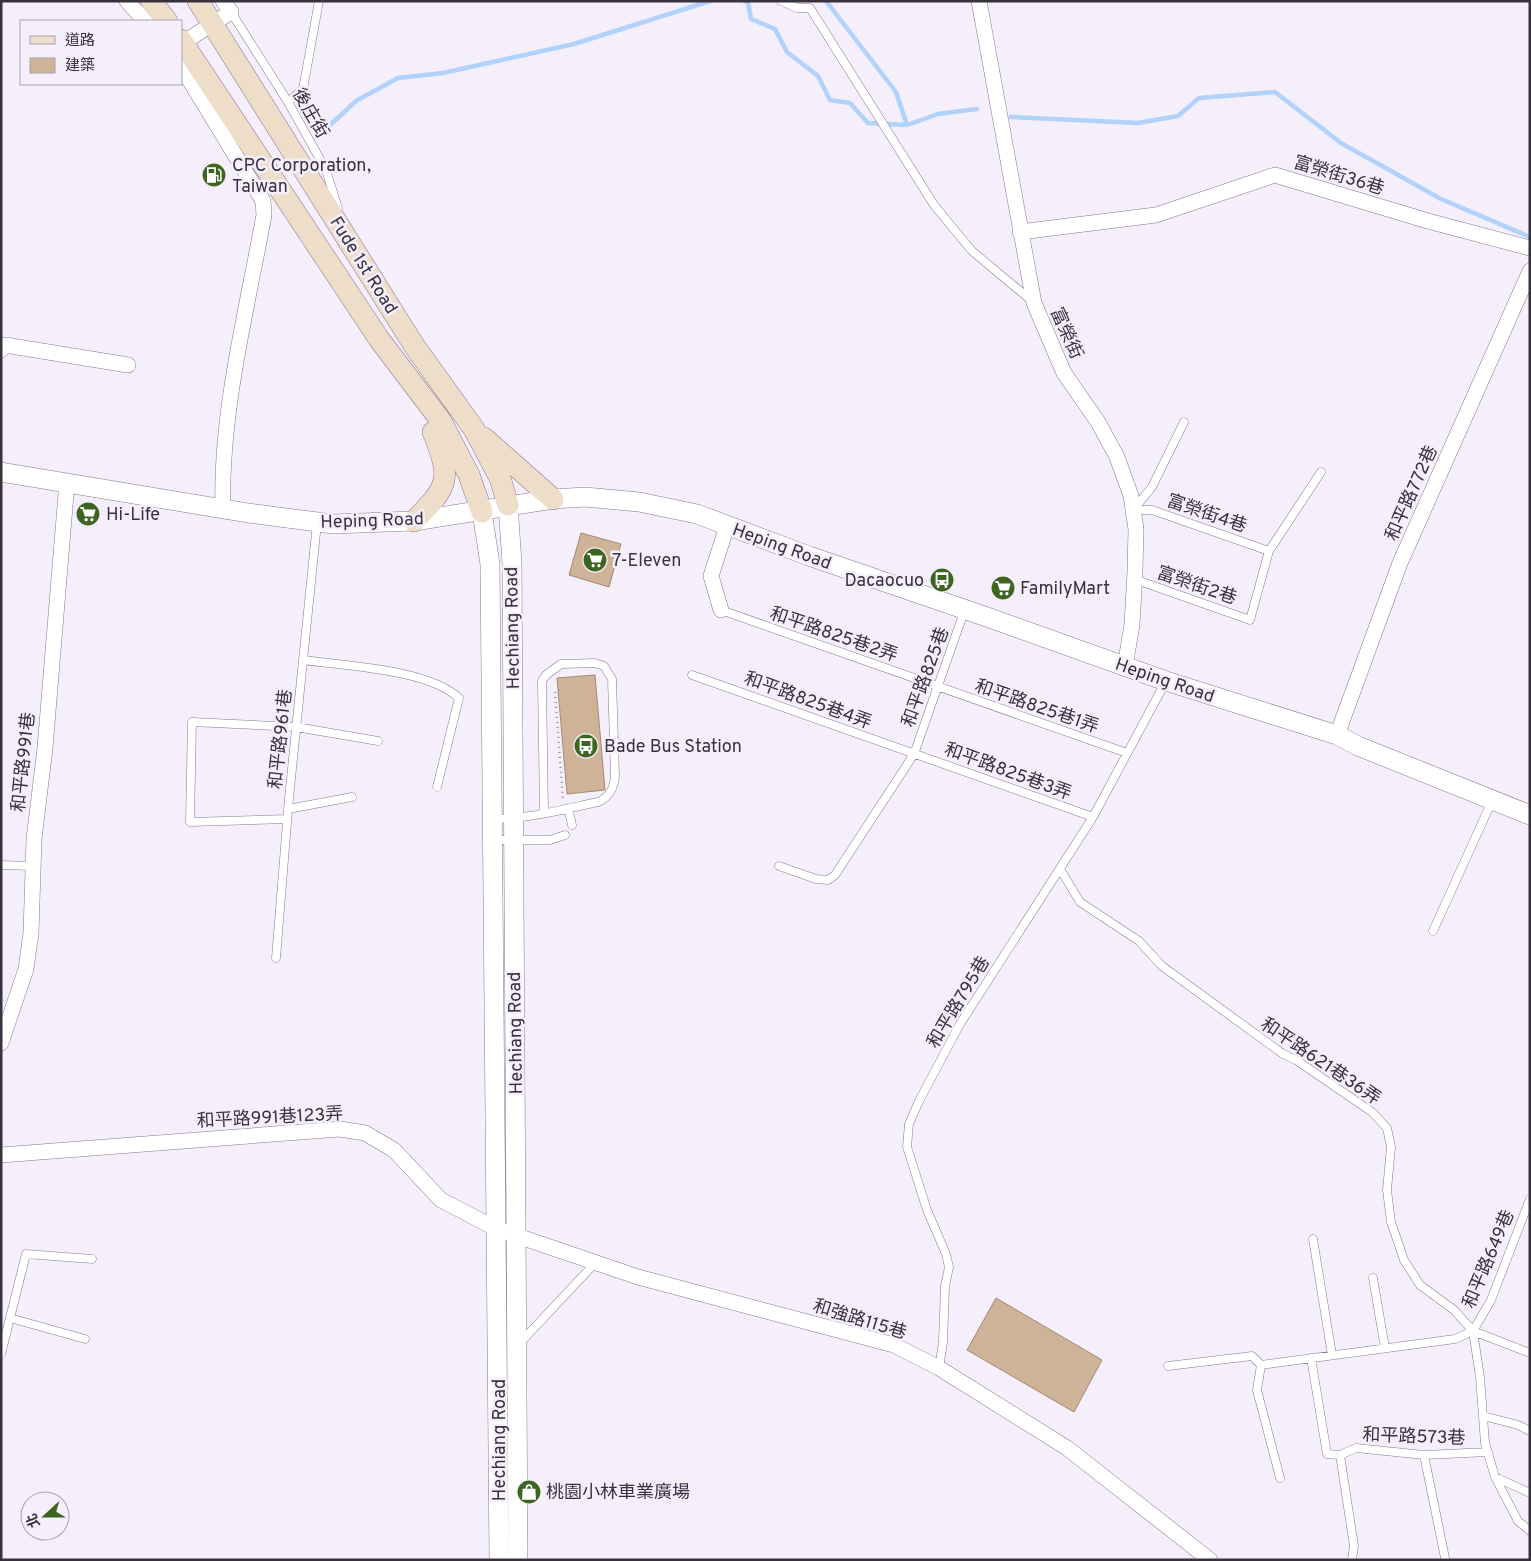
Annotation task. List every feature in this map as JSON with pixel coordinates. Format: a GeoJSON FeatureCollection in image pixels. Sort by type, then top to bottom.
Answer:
{"type":"FeatureCollection","features":[{"type":"Feature","properties":{"kind":"main road"},"geometry":{"type":"LineString","coordinates":[[151,1],[166,20]]}},
{"type":"Feature","properties":{"kind":"main road","name":"Fude 1st Road"},"geometry":{"type":"LineString","coordinates":[[198,1],[415,347],[474,429],[500,478],[508,505]]}},
{"type":"Feature","properties":{"kind":"main road","name":"Fude 1st Road"},"geometry":{"type":"LineString","coordinates":[[182,43],[379,339],[441,421],[469,476],[482,512]]}},
{"type":"Feature","properties":{"kind":"main road"},"geometry":{"type":"LineString","coordinates":[[379,339],[432,431],[444,460],[446,473],[438,496],[414,521]]}},
{"type":"Feature","properties":{"kind":"main road"},"geometry":{"type":"LineString","coordinates":[[474,429],[553,499]]}},
{"type":"Feature","properties":{"kind":"street"},"geometry":{"type":"LineString","coordinates":[[127,1],[144,20]]}},
{"type":"Feature","properties":{"kind":"street","name":"富榮街"},"geometry":{"type":"LineString","coordinates":[[979,1],[1034,303],[1064,373],[1098,422],[1117,457],[1131,496],[1136,529],[1132,626],[1125,666]]}},
{"type":"Feature","properties":{"kind":"street"},"geometry":{"type":"LineString","coordinates":[[182,43],[212,25],[227,6]]}},
{"type":"Feature","properties":{"kind":"street"},"geometry":{"type":"LineString","coordinates":[[182,68],[263,201],[264,215],[229,411],[222,471],[223,508]]}},
{"type":"Feature","properties":{"kind":"street","name":"富榮街36巷"},"geometry":{"type":"LineString","coordinates":[[1020,232],[1156,216],[1275,176],[1428,222],[1530,248]]}},
{"type":"Feature","properties":{"kind":"street","name":"和平路772巷"},"geometry":{"type":"LineString","coordinates":[[1337,735],[1400,563],[1530,271]]}},
{"type":"Feature","properties":{"kind":"street"},"geometry":{"type":"LineString","coordinates":[[1,350],[5,345],[128,365]]}},
{"type":"Feature","properties":{"kind":"street","name":"Heping Road"},"geometry":{"type":"LineString","coordinates":[[1,472],[333,524],[414,521],[482,512],[508,505],[585,497],[639,502],[696,514],[809,556],[965,609],[1166,682],[1337,735],[1358,746],[1530,815]]}},
{"type":"Feature","properties":{"kind":"street","name":"和平路991巷"},"geometry":{"type":"LineString","coordinates":[[1,1043],[26,969],[31,933],[32,866],[45,748],[67,482]]}},
{"type":"Feature","properties":{"kind":"street","name":"Hechiang Road"},"geometry":{"type":"LineString","coordinates":[[499,1560],[514,840],[512,563],[508,505]]}},
{"type":"Feature","properties":{"kind":"street","name":"Hechiang Road"},"geometry":{"type":"LineString","coordinates":[[482,512],[490,564],[493,840],[507,1231],[516,1348],[518,1560]]}},
{"type":"Feature","properties":{"kind":"street"},"geometry":{"type":"LineString","coordinates":[[720,610],[711,576],[728,526]]}},
{"type":"Feature","properties":{"kind":"street","name":"和平路991巷123弄"},"geometry":{"type":"LineString","coordinates":[[1,1155],[340,1129],[364,1133],[394,1150],[441,1200],[507,1231]]}},
{"type":"Feature","properties":{"kind":"street","name":"和強路115巷"},"geometry":{"type":"LineString","coordinates":[[507,1231],[638,1277],[894,1346],[939,1368],[1067,1448],[1207,1559]]}},
{"type":"Feature","properties":{"kind":"lane"},"geometry":{"type":"LineString","coordinates":[[288,102],[303,89],[318,1]]}},
{"type":"Feature","properties":{"kind":"lane"},"geometry":{"type":"LineString","coordinates":[[780,1],[797,8],[810,8],[934,206],[972,251],[1034,303]]}},
{"type":"Feature","properties":{"kind":"lane","name":"後庄街"},"geometry":{"type":"LineString","coordinates":[[227,6],[288,102],[326,170],[347,239]]}},
{"type":"Feature","properties":{"kind":"lane"},"geometry":{"type":"LineString","coordinates":[[1133,510],[1152,487],[1184,422]]}},
{"type":"Feature","properties":{"kind":"lane"},"geometry":{"type":"LineString","coordinates":[[1270,551],[1321,472]]}},
{"type":"Feature","properties":{"kind":"lane","name":"富榮街4巷"},"geometry":{"type":"LineString","coordinates":[[1133,510],[1152,510],[1270,551]]}},
{"type":"Feature","properties":{"kind":"lane","name":"和平路961巷"},"geometry":{"type":"LineString","coordinates":[[276,958],[287,819],[317,523]]}},
{"type":"Feature","properties":{"kind":"lane","name":"富榮街2巷"},"geometry":{"type":"LineString","coordinates":[[1134,579],[1250,620],[1270,551]]}},
{"type":"Feature","properties":{"kind":"lane","name":"和平路825巷"},"geometry":{"type":"LineString","coordinates":[[779,866],[816,879],[828,880],[835,874],[914,754],[965,609]]}},
{"type":"Feature","properties":{"kind":"lane","name":"和平路825巷2弄"},"geometry":{"type":"LineString","coordinates":[[720,610],[938,686]]}},
{"type":"Feature","properties":{"kind":"lane"},"geometry":{"type":"LineString","coordinates":[[303,660],[413,676],[451,690],[459,698],[438,787]]}},
{"type":"Feature","properties":{"kind":"lane"},"geometry":{"type":"LineString","coordinates":[[493,819],[514,819],[565,809],[605,799],[612,791],[614,782],[612,679],[604,666],[595,663],[561,664],[546,674],[542,682],[544,813]]}},
{"type":"Feature","properties":{"kind":"lane","name":"和平路825巷4弄"},"geometry":{"type":"LineString","coordinates":[[692,675],[914,754]]}},
{"type":"Feature","properties":{"kind":"lane","name":"和平路795巷"},"geometry":{"type":"LineString","coordinates":[[939,1368],[943,1342],[945,1286],[949,1266],[946,1254],[927,1210],[908,1147],[909,1124],[919,1101],[960,1024],[1092,817],[1166,682]]}},
{"type":"Feature","properties":{"kind":"lane","name":"和平路825巷1弄"},"geometry":{"type":"LineString","coordinates":[[938,686],[1127,753]]}},
{"type":"Feature","properties":{"kind":"lane"},"geometry":{"type":"LineString","coordinates":[[287,819],[190,822],[192,722],[296,727],[378,741]]}},
{"type":"Feature","properties":{"kind":"lane","name":"和平路825巷3弄"},"geometry":{"type":"LineString","coordinates":[[914,754],[1092,817]]}},
{"type":"Feature","properties":{"kind":"lane"},"geometry":{"type":"LineString","coordinates":[[288,809],[352,797]]}},
{"type":"Feature","properties":{"kind":"lane"},"geometry":{"type":"LineString","coordinates":[[1433,930],[1493,799]]}},
{"type":"Feature","properties":{"kind":"lane"},"geometry":{"type":"LineString","coordinates":[[565,809],[569,812],[572,825]]}},
{"type":"Feature","properties":{"kind":"lane"},"geometry":{"type":"LineString","coordinates":[[493,840],[550,840],[564,835]]}},
{"type":"Feature","properties":{"kind":"lane"},"geometry":{"type":"LineString","coordinates":[[1,865],[32,866]]}},
{"type":"Feature","properties":{"kind":"lane","name":"和平路621巷36弄"},"geometry":{"type":"LineString","coordinates":[[1060,869],[1080,902],[1139,941],[1162,966],[1283,1054],[1303,1064],[1372,1112],[1387,1128],[1391,1147],[1387,1190],[1391,1222],[1404,1260],[1420,1285],[1454,1310],[1474,1331]]}},
{"type":"Feature","properties":{"kind":"lane","name":"和平路649巷"},"geometry":{"type":"LineString","coordinates":[[1474,1331],[1491,1300],[1530,1199]]}},
{"type":"Feature","properties":{"kind":"lane"},"geometry":{"type":"LineString","coordinates":[[1313,1239],[1332,1355]]}},
{"type":"Feature","properties":{"kind":"lane"},"geometry":{"type":"LineString","coordinates":[[1,1354],[26,1254],[92,1259]]}},
{"type":"Feature","properties":{"kind":"lane"},"geometry":{"type":"LineString","coordinates":[[516,1348],[596,1262]]}},
{"type":"Feature","properties":{"kind":"lane"},"geometry":{"type":"LineString","coordinates":[[1373,1278],[1385,1348]]}},
{"type":"Feature","properties":{"kind":"lane"},"geometry":{"type":"LineString","coordinates":[[10,1318],[85,1339]]}},
{"type":"Feature","properties":{"kind":"lane"},"geometry":{"type":"LineString","coordinates":[[1261,1365],[1455,1339],[1474,1331],[1530,1353]]}},
{"type":"Feature","properties":{"kind":"lane","name":"和平路573巷"},"geometry":{"type":"LineString","coordinates":[[1474,1331],[1488,1452],[1495,1477],[1518,1521],[1530,1531]]}},
{"type":"Feature","properties":{"kind":"lane"},"geometry":{"type":"LineString","coordinates":[[1168,1366],[1252,1356],[1261,1365]]}},
{"type":"Feature","properties":{"kind":"lane"},"geometry":{"type":"LineString","coordinates":[[1311,1358],[1327,1454],[1340,1454],[1354,1546],[1352,1560]]}},
{"type":"Feature","properties":{"kind":"lane"},"geometry":{"type":"LineString","coordinates":[[1261,1365],[1257,1390],[1280,1478]]}},
{"type":"Feature","properties":{"kind":"lane"},"geometry":{"type":"LineString","coordinates":[[1483,1416],[1518,1425],[1530,1431]]}},
{"type":"Feature","properties":{"kind":"lane","name":"和平路573巷"},"geometry":{"type":"LineString","coordinates":[[1340,1454],[1356,1448],[1424,1455],[1488,1452]]}},
{"type":"Feature","properties":{"kind":"lane"},"geometry":{"type":"LineString","coordinates":[[1424,1455],[1445,1558]]}},
{"type":"Feature","properties":{"kind":"lane"},"geometry":{"type":"LineString","coordinates":[[1495,1477],[1530,1493]]}},
{"type":"Feature","properties":{"kind":"building","name":"7-Eleven"},"geometry":{"type":"Polygon","coordinates":[[[581,533],[621,544],[609,587],[569,575],[581,533]]]}},
{"type":"Feature","properties":{"kind":"building"},"geometry":{"type":"Polygon","coordinates":[[[595,675],[605,790],[567,794],[557,678],[595,675]]]}},
{"type":"Feature","properties":{"kind":"building"},"geometry":{"type":"Polygon","coordinates":[[[996,1298],[1102,1360],[1074,1412],[967,1350],[996,1298]]]}},
{"type":"Feature","properties":{"kind":"waterway"},"geometry":{"type":"LineString","coordinates":[[329,126],[356,101],[398,78],[443,73],[574,44],[710,1]]}},
{"type":"Feature","properties":{"kind":"waterway"},"geometry":{"type":"LineString","coordinates":[[744,1],[748,2],[751,19],[775,29],[787,52],[818,76],[830,100],[850,103],[868,123],[907,125],[938,114],[977,109]]}},
{"type":"Feature","properties":{"kind":"waterway"},"geometry":{"type":"LineString","coordinates":[[826,1],[896,92],[907,125]]}},
{"type":"Feature","properties":{"kind":"waterway"},"geometry":{"type":"LineString","coordinates":[[1011,117],[1138,123],[1178,116],[1199,98],[1275,92],[1341,143],[1441,199],[1530,237]]}},
{"type":"Feature","properties":{"kind":"place","name":"CPC Corporation, Taiwan"},"geometry":{"type":"Point","coordinates":[214,175]}},
{"type":"Feature","properties":{"kind":"place","name":"Hi-Life"},"geometry":{"type":"Point","coordinates":[88,514]}},
{"type":"Feature","properties":{"kind":"place","name":"7-Eleven"},"geometry":{"type":"Point","coordinates":[595,560]}},
{"type":"Feature","properties":{"kind":"place","name":"Dacaocuo"},"geometry":{"type":"Point","coordinates":[942,580]}},
{"type":"Feature","properties":{"kind":"place","name":"FamilyMart"},"geometry":{"type":"Point","coordinates":[1003,588]}},
{"type":"Feature","properties":{"kind":"place","name":"Bade Bus Station"},"geometry":{"type":"Point","coordinates":[586,746]}},
{"type":"Feature","properties":{"kind":"place","name":"桃園小林車業廣場"},"geometry":{"type":"Point","coordinates":[529,1492]}}]}
